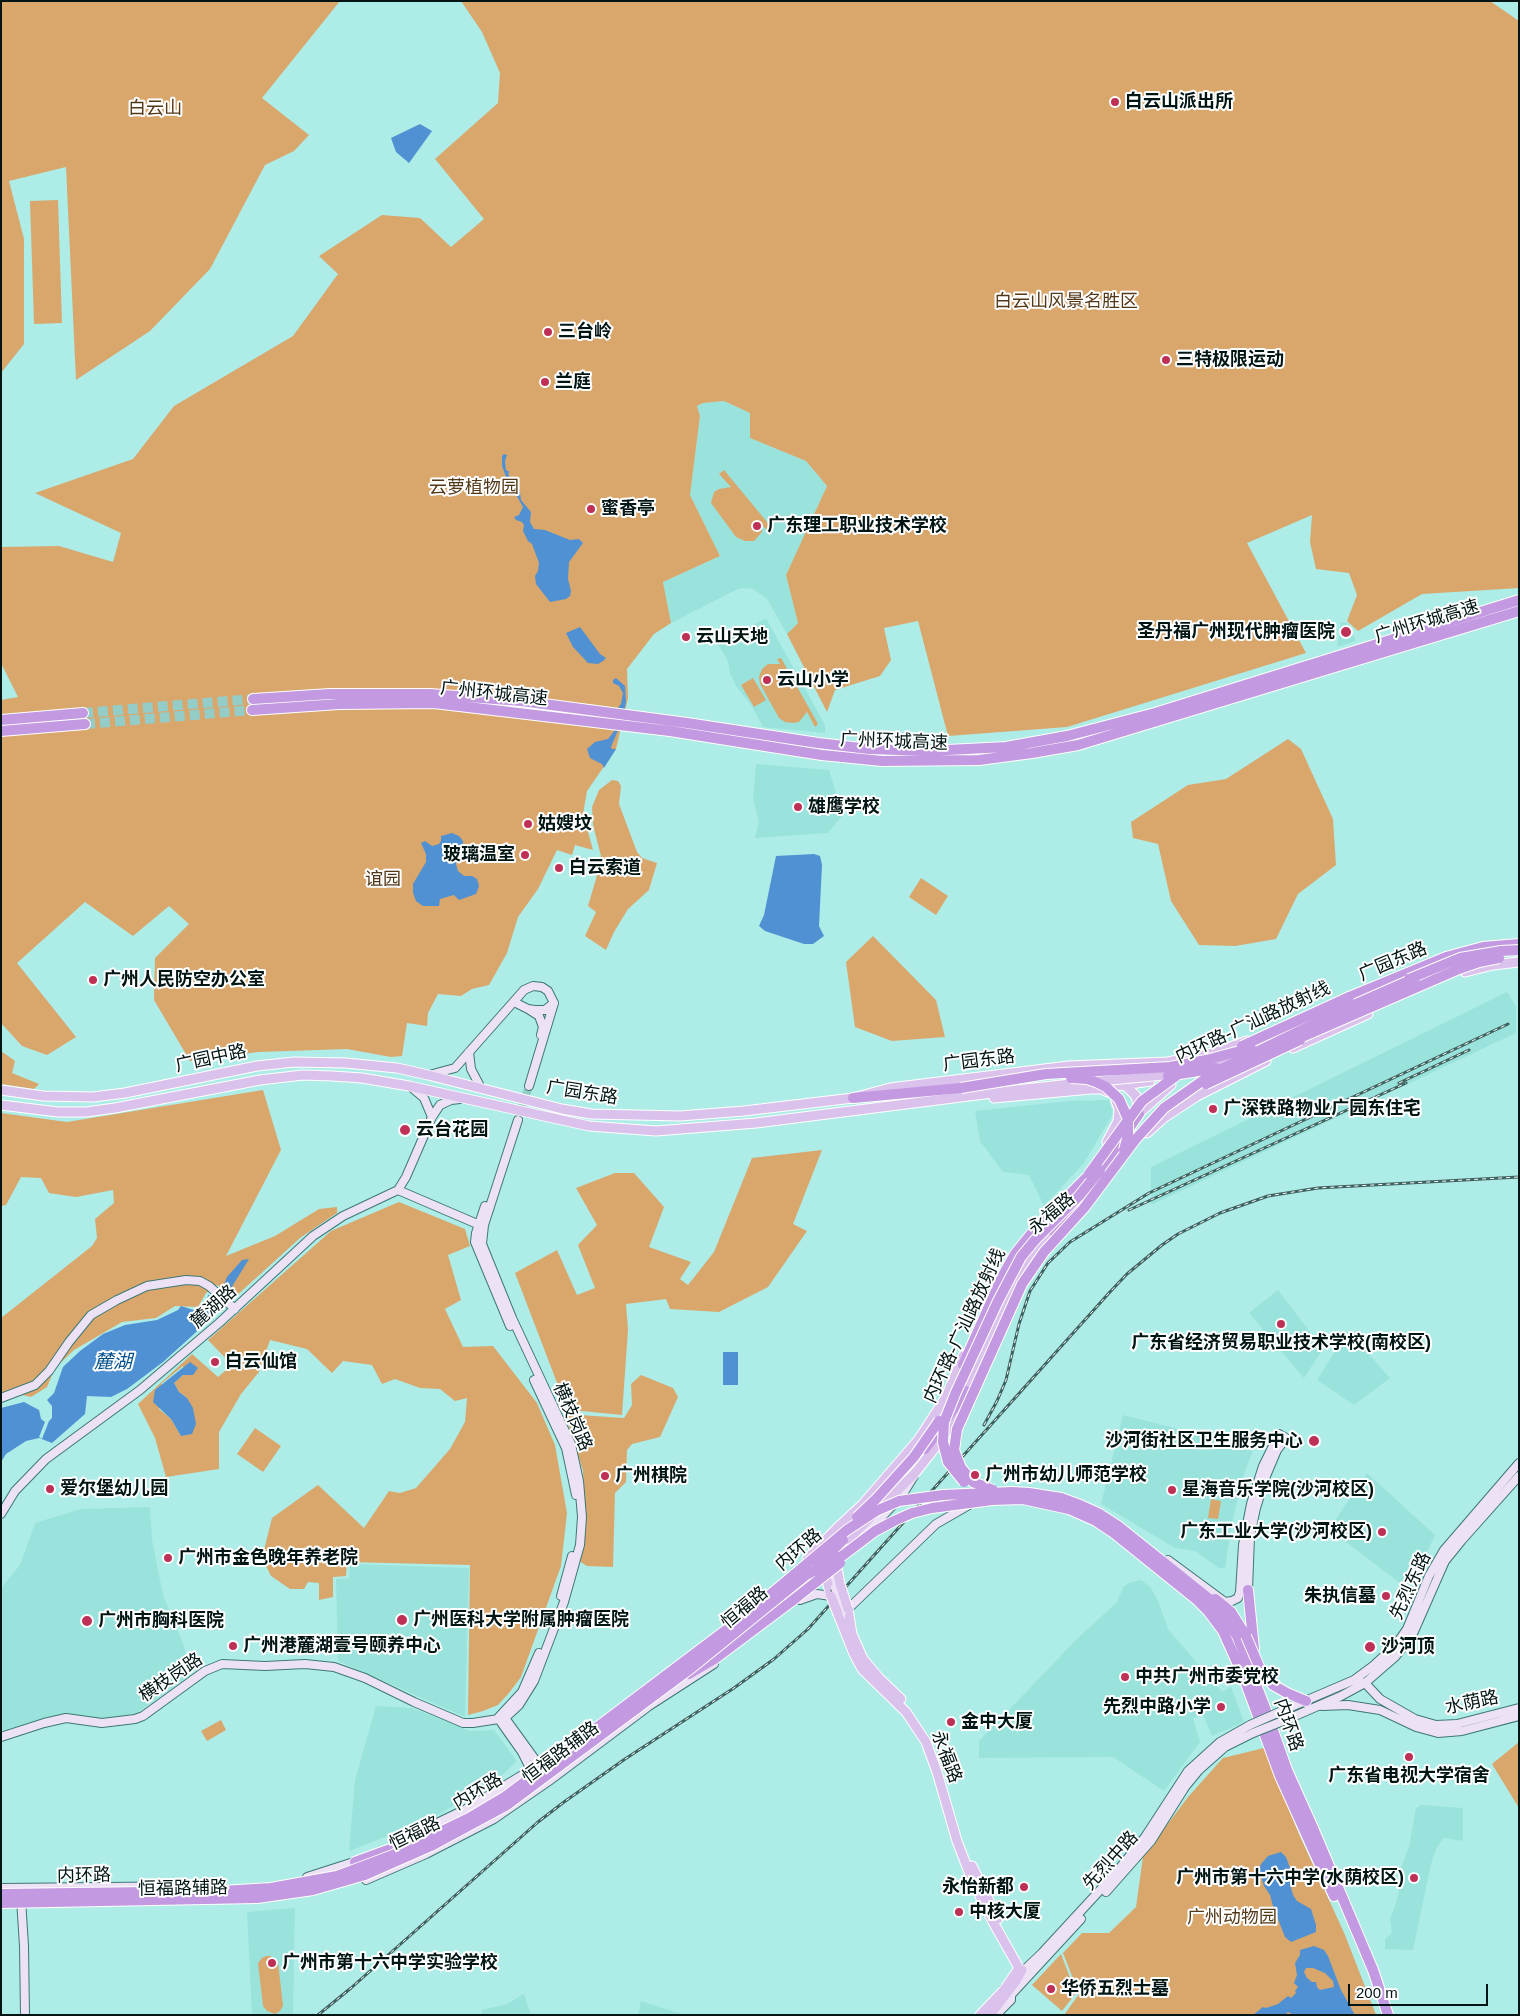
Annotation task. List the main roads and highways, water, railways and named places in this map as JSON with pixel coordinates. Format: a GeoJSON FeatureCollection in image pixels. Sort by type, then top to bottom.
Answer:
{"type":"FeatureCollection","features":[{"type":"Feature","properties":{"kind":"highway","name":"广州环城高速"},"geometry":{"type":"LineString","coordinates":[[252,710],[339,704],[434,703],[506,710],[670,731],[822,755],[882,761],[979,760],[1032,754],[1078,745],[1303,673],[1348,652],[1519,600]]}},
{"type":"Feature","properties":{"kind":"highway","name":"广州环城高速"},"geometry":{"type":"LineString","coordinates":[[253,699],[339,694],[430,694],[521,701],[826,744],[869,748],[928,751],[1006,747],[1067,736],[1303,673],[1348,663],[1519,611]]}},
{"type":"Feature","properties":{"kind":"highway"},"geometry":{"type":"LineString","coordinates":[[1,720],[84,719],[1,731]]}},
{"type":"Feature","properties":{"kind":"highway","name":"内环路-广汕路放射线"},"geometry":{"type":"LineString","coordinates":[[799,1573],[877,1498],[920,1449],[944,1410],[990,1303],[1015,1254],[1036,1228],[1083,1181],[1142,1101],[1167,1081],[1189,1069],[1430,962],[1483,947],[1519,944]]}},
{"type":"Feature","properties":{"kind":"highway"},"geometry":{"type":"LineString","coordinates":[[853,1098],[960,1093],[1046,1074],[1158,1068],[1224,1056],[1273,1039],[1353,1002],[1450,962],[1482,954],[1519,952]]}},
{"type":"Feature","properties":{"kind":"highway","name":"内环路-广汕路放射线"},"geometry":{"type":"LineString","coordinates":[[1322,1032],[1470,965],[1519,952]]}},
{"type":"Feature","properties":{"kind":"highway","name":"内环路-广汕路放射线"},"geometry":{"type":"LineString","coordinates":[[1012,1492],[986,1488],[973,1482],[964,1473],[955,1456],[954,1443],[957,1428],[1022,1284],[1038,1260],[1084,1208],[1146,1127],[1164,1108],[1215,1072],[1342,1010],[1444,965],[1476,956],[1519,952]]}},
{"type":"Feature","properties":{"kind":"highway"},"geometry":{"type":"LineString","coordinates":[[1168,1076],[1237,1063],[1322,1032]]}},
{"type":"Feature","properties":{"kind":"highway"},"geometry":{"type":"LineString","coordinates":[[1053,1231],[1087,1198],[1155,1117],[1179,1099],[1199,1087],[1322,1032]]}},
{"type":"Feature","properties":{"kind":"highway"},"geometry":{"type":"LineString","coordinates":[[960,1093],[980,1088],[1077,1078],[1100,1083],[1116,1095],[1127,1114],[1128,1135],[1124,1154]]}},
{"type":"Feature","properties":{"kind":"highway"},"geometry":{"type":"LineString","coordinates":[[1034,1501],[981,1491],[963,1482],[952,1468],[946,1456],[943,1429],[947,1414],[986,1326],[1017,1264],[1031,1244],[1079,1196],[1140,1114]]}},
{"type":"Feature","properties":{"kind":"highway"},"geometry":{"type":"LineString","coordinates":[[799,1573],[853,1531],[940,1430],[966,1391]]}},
{"type":"Feature","properties":{"kind":"highway","name":"内环路"},"geometry":{"type":"LineString","coordinates":[[1,1902],[257,1898],[339,1884],[384,1868],[466,1829],[515,1799],[690,1669],[860,1521],[876,1511],[891,1504],[924,1497],[1012,1492],[1055,1497],[1090,1509],[1126,1532],[1177,1572],[1208,1598],[1229,1622],[1253,1675],[1283,1760],[1373,1970],[1388,2015]]}},
{"type":"Feature","properties":{"kind":"highway","name":"内环路"},"geometry":{"type":"LineString","coordinates":[[1,1894],[249,1890],[314,1881],[352,1871],[410,1848],[494,1804],[542,1771],[799,1573],[842,1556],[884,1526],[912,1513],[932,1508],[992,1500],[1034,1501],[1060,1506],[1079,1513],[1114,1532],[1196,1599],[1214,1618],[1227,1639],[1244,1678],[1280,1776],[1336,1900],[1383,2015]]}},
{"type":"Feature","properties":{"kind":"highway"},"geometry":{"type":"LineString","coordinates":[[681,1678],[708,1663],[750,1632],[830,1571],[884,1526]]}},
{"type":"Feature","properties":{"kind":"highway"},"geometry":{"type":"LineString","coordinates":[[1177,1572],[1231,1612],[1242,1628],[1261,1671],[1273,1685],[1286,1694],[1310,1704]]}},
{"type":"Feature","properties":{"kind":"highway"},"geometry":{"type":"LineString","coordinates":[[1248,1590],[1254,1649],[1280,1742],[1296,1789]]}},
{"type":"Feature","properties":{"kind":"highway"},"geometry":{"type":"LineString","coordinates":[[355,1862],[407,1842],[493,1797],[656,1684]]}},
{"type":"Feature","properties":{"kind":"main road","name":"广园东路"},"geometry":{"type":"LineString","coordinates":[[428,1075],[576,1112],[602,1116],[634,1117],[716,1114],[853,1098],[890,1088],[1076,1066],[1168,1062],[1226,1050],[1286,1027],[1447,957],[1483,948],[1519,944]]}},
{"type":"Feature","properties":{"kind":"main road"},"geometry":{"type":"LineString","coordinates":[[1406,984],[1414,977],[1456,959],[1483,953],[1519,952]]}},
{"type":"Feature","properties":{"kind":"main road","name":"广园东路"},"geometry":{"type":"LineString","coordinates":[[1246,1071],[1322,1032],[1447,979],[1480,967],[1519,962]]}},
{"type":"Feature","properties":{"kind":"main road","name":"广园东路"},"geometry":{"type":"LineString","coordinates":[[409,1086],[589,1126],[617,1129],[659,1131],[756,1123],[960,1093],[1101,1077],[1168,1076],[1220,1063],[1250,1053],[1375,996],[1406,984],[1428,978],[1447,979]]}},
{"type":"Feature","properties":{"kind":"main road"},"geometry":{"type":"LineString","coordinates":[[428,1075],[455,1068],[524,990],[532,986],[542,987],[548,991],[554,1003],[526,1086],[543,1027],[539,1016],[514,1002]]}},
{"type":"Feature","properties":{"kind":"main road"},"geometry":{"type":"LineString","coordinates":[[528,1009],[546,1010],[554,1003]]}},
{"type":"Feature","properties":{"kind":"main road"},"geometry":{"type":"LineString","coordinates":[[1313,1014],[1308,1021],[1309,1028],[1314,1033],[1322,1032]]}},
{"type":"Feature","properties":{"kind":"main road"},"geometry":{"type":"LineString","coordinates":[[1286,1027],[1290,1027],[1295,1032],[1296,1042],[1292,1048]]}},
{"type":"Feature","properties":{"kind":"main road"},"geometry":{"type":"LineString","coordinates":[[1112,1135],[1140,1114],[1169,1086],[1226,1050]]}},
{"type":"Feature","properties":{"kind":"main road"},"geometry":{"type":"LineString","coordinates":[[470,1052],[471,1069],[481,1088]]}},
{"type":"Feature","properties":{"kind":"main road","name":"广园中路"},"geometry":{"type":"LineString","coordinates":[[1,1090],[56,1097],[102,1097],[257,1066],[294,1062],[346,1063],[397,1068],[428,1075]]}},
{"type":"Feature","properties":{"kind":"main road"},"geometry":{"type":"LineString","coordinates":[[1076,1066],[1101,1077]]}},
{"type":"Feature","properties":{"kind":"main road","name":"永福路"},"geometry":{"type":"LineString","coordinates":[[842,1546],[915,1473],[931,1455],[950,1427],[1014,1281],[1027,1260],[1053,1231],[1087,1208],[1133,1147],[1152,1128],[1197,1096],[1246,1071]]}},
{"type":"Feature","properties":{"kind":"main road"},"geometry":{"type":"LineString","coordinates":[[960,1093],[1007,1097],[1144,1083],[1150,1081],[1152,1076],[1148,1072],[1101,1077],[1006,1074]]}},
{"type":"Feature","properties":{"kind":"main road","name":"广园中路"},"geometry":{"type":"LineString","coordinates":[[1,1104],[58,1112],[102,1110],[260,1080],[303,1075],[362,1078],[409,1086]]}},
{"type":"Feature","properties":{"kind":"main road"},"geometry":{"type":"LineString","coordinates":[[1123,1085],[1136,1096],[1140,1114]]}},
{"type":"Feature","properties":{"kind":"main road"},"geometry":{"type":"LineString","coordinates":[[409,1086],[424,1098],[432,1118]]}},
{"type":"Feature","properties":{"kind":"main road"},"geometry":{"type":"LineString","coordinates":[[1091,1089],[1106,1091],[1118,1104],[1118,1121],[1112,1135]]}},
{"type":"Feature","properties":{"kind":"main road"},"geometry":{"type":"LineString","coordinates":[[466,1099],[451,1100],[440,1105],[398,1190],[481,1226]]}},
{"type":"Feature","properties":{"kind":"main road","name":"横枝岗路"},"geometry":{"type":"LineString","coordinates":[[1,1737],[66,1718],[102,1723],[135,1719],[143,1716],[205,1671],[222,1664],[265,1666],[305,1664],[334,1667],[365,1678],[457,1721],[474,1723],[502,1718],[522,1692],[543,1645],[569,1568],[575,1544],[577,1519],[573,1479],[566,1448],[500,1304],[475,1242],[516,1119]]}},
{"type":"Feature","properties":{"kind":"main road","name":"永福路"},"geometry":{"type":"LineString","coordinates":[[1022,1968],[977,1877],[962,1838],[944,1775],[924,1729],[909,1709],[867,1665],[852,1634],[835,1589],[824,1572],[827,1545],[834,1531],[864,1504],[906,1456],[946,1397],[983,1311],[1013,1249],[1083,1175],[1112,1135]]}},
{"type":"Feature","properties":{"kind":"main road","name":"麓湖路"},"geometry":{"type":"LineString","coordinates":[[1,1514],[15,1491],[46,1459],[138,1392],[235,1309],[299,1248],[322,1229],[343,1216],[391,1195],[398,1190]]}},
{"type":"Feature","properties":{"kind":"main road"},"geometry":{"type":"LineString","coordinates":[[1,1398],[35,1384],[49,1371],[68,1342],[91,1315],[117,1300],[148,1286],[186,1280],[200,1281],[235,1309]]}},
{"type":"Feature","properties":{"kind":"main road"},"geometry":{"type":"LineString","coordinates":[[842,1546],[835,1589],[843,1611],[936,1524],[982,1497],[1016,1490],[1044,1492],[1098,1509],[1120,1523],[1224,1602],[1232,1601],[1238,1598],[1245,1531],[1256,1485],[1263,1466],[1282,1436],[1256,1508],[1250,1536],[1248,1590]]}},
{"type":"Feature","properties":{"kind":"main road","name":"先烈东路"},"geometry":{"type":"LineString","coordinates":[[1194,1770],[1220,1742],[1250,1725],[1284,1710],[1351,1691],[1365,1684],[1386,1665],[1405,1646],[1418,1625],[1446,1562],[1508,1483],[1519,1463]]}},
{"type":"Feature","properties":{"kind":"main road","name":"恒福路辅路"},"geometry":{"type":"LineString","coordinates":[[544,1774],[720,1660],[800,1600],[824,1572],[837,1568],[904,1494],[915,1473]]}},
{"type":"Feature","properties":{"kind":"main road","name":"先烈东路"},"geometry":{"type":"LineString","coordinates":[[1253,1733],[1288,1719],[1310,1704],[1354,1680],[1380,1660],[1403,1636],[1426,1582],[1439,1558],[1453,1539],[1508,1483],[1519,1476]]}},
{"type":"Feature","properties":{"kind":"main road","name":"恒福路"},"geometry":{"type":"LineString","coordinates":[[1,1902],[252,1891],[300,1885],[345,1874],[390,1858],[463,1823],[498,1803],[533,1774],[544,1774],[700,1648],[799,1573],[834,1531]]}},
{"type":"Feature","properties":{"kind":"main road","name":"恒福路"},"geometry":{"type":"LineString","coordinates":[[1,1894],[21,1901],[246,1898],[315,1888],[371,1872],[421,1850],[489,1815],[724,1647],[824,1572],[842,1546]]}},
{"type":"Feature","properties":{"kind":"main road"},"geometry":{"type":"LineString","coordinates":[[799,1573],[824,1572]]}},
{"type":"Feature","properties":{"kind":"main road"},"geometry":{"type":"LineString","coordinates":[[800,1600],[835,1589]]}},
{"type":"Feature","properties":{"kind":"main road","name":"永福路"},"geometry":{"type":"LineString","coordinates":[[843,1611],[854,1654],[862,1669],[906,1712],[926,1742],[937,1772],[957,1841],[972,1880],[992,1922],[1022,1968]]}},
{"type":"Feature","properties":{"kind":"main road"},"geometry":{"type":"LineString","coordinates":[[681,1678],[720,1660]]}},
{"type":"Feature","properties":{"kind":"main road"},"geometry":{"type":"LineString","coordinates":[[1354,1680],[1351,1691],[1354,1700],[1364,1707]]}},
{"type":"Feature","properties":{"kind":"main road","name":"水荫路"},"geometry":{"type":"LineString","coordinates":[[1354,1680],[1365,1684],[1380,1699],[1415,1719],[1436,1725],[1457,1724],[1519,1708]]}},
{"type":"Feature","properties":{"kind":"main road","name":"水荫路"},"geometry":{"type":"LineString","coordinates":[[1310,1704],[1364,1707],[1386,1712],[1416,1727],[1438,1733],[1462,1731],[1519,1716]]}},
{"type":"Feature","properties":{"kind":"main road"},"geometry":{"type":"LineString","coordinates":[[502,1718],[544,1774]]}},
{"type":"Feature","properties":{"kind":"main road"},"geometry":{"type":"LineString","coordinates":[[502,1718],[533,1774]]}},
{"type":"Feature","properties":{"kind":"main road","name":"先烈中路"},"geometry":{"type":"LineString","coordinates":[[1022,1968],[1114,1875],[1151,1828],[1177,1786],[1224,1747],[1253,1733]]}},
{"type":"Feature","properties":{"kind":"main road","name":"先烈中路"},"geometry":{"type":"LineString","coordinates":[[980,2015],[1041,1963],[1080,1924],[1151,1841],[1194,1770]]}},
{"type":"Feature","properties":{"kind":"main road","name":"恒福路辅路"},"geometry":{"type":"LineString","coordinates":[[1,1888],[251,1885],[307,1877],[355,1862],[466,1809],[533,1774]]}},
{"type":"Feature","properties":{"kind":"main road"},"geometry":{"type":"LineString","coordinates":[[345,1874],[355,1862]]}},
{"type":"Feature","properties":{"kind":"main road"},"geometry":{"type":"LineString","coordinates":[[1,1907],[21,1901],[25,2015]]}},
{"type":"Feature","properties":{"kind":"main road"},"geometry":{"type":"LineString","coordinates":[[991,2015],[1008,1992],[1022,1968],[1041,1963]]}},
{"type":"Feature","properties":{"kind":"main road"},"geometry":{"type":"LineString","coordinates":[[996,2015],[1010,2002],[1008,1992]]}},
{"type":"Feature","properties":{"kind":"water"},"geometry":{"type":"Polygon","coordinates":[[[420,124],[432,131],[409,163],[396,152],[391,138],[420,124]]]}},
{"type":"Feature","properties":{"kind":"water"},"geometry":{"type":"Polygon","coordinates":[[[504,454],[507,455],[505,461],[506,470],[510,472],[508,473],[510,478],[519,486],[521,500],[531,512],[530,522],[534,529],[545,530],[570,540],[579,539],[583,543],[569,562],[568,579],[571,591],[570,596],[566,599],[550,602],[536,584],[535,576],[539,563],[532,544],[528,541],[523,531],[524,525],[514,517],[519,515],[523,507],[502,466],[502,456],[504,454]]]}},
{"type":"Feature","properties":{"kind":"water"},"geometry":{"type":"Polygon","coordinates":[[[580,627],[600,654],[606,658],[598,664],[588,663],[573,647],[566,633],[580,627]]]}},
{"type":"Feature","properties":{"kind":"water"},"geometry":{"type":"Polygon","coordinates":[[[616,678],[625,686],[626,702],[624,713],[621,716],[622,721],[611,747],[616,749],[604,768],[602,764],[590,758],[587,749],[595,742],[608,739],[615,730],[617,709],[621,704],[623,693],[619,686],[613,683],[613,680],[616,678]]]}},
{"type":"Feature","properties":{"kind":"water"},"geometry":{"type":"Polygon","coordinates":[[[452,833],[459,836],[463,841],[463,847],[457,856],[456,864],[458,871],[464,876],[472,876],[477,879],[479,886],[476,894],[459,900],[454,895],[440,899],[439,906],[423,906],[416,901],[413,893],[413,884],[426,862],[426,854],[421,843],[425,841],[432,846],[439,844],[441,836],[452,833]]]}},
{"type":"Feature","properties":{"kind":"water"},"geometry":{"type":"Polygon","coordinates":[[[814,854],[820,856],[822,865],[819,926],[824,936],[813,944],[804,944],[765,931],[759,926],[764,915],[776,856],[814,854]]]}},
{"type":"Feature","properties":{"kind":"water","name":"麓湖"},"geometry":{"type":"Polygon","coordinates":[[[249,1259],[220,1306],[204,1325],[163,1362],[127,1389],[111,1397],[87,1396],[85,1414],[52,1443],[39,1438],[26,1441],[6,1454],[1,1462],[1,1408],[24,1402],[39,1410],[41,1419],[45,1422],[39,1437],[42,1439],[52,1418],[52,1406],[47,1400],[54,1393],[63,1367],[80,1351],[103,1334],[125,1325],[157,1320],[178,1310],[181,1306],[200,1312],[207,1301],[208,1295],[215,1296],[222,1289],[227,1277],[242,1260],[249,1259]]]}},
{"type":"Feature","properties":{"kind":"water"},"geometry":{"type":"Polygon","coordinates":[[[723,1352],[738,1352],[738,1385],[723,1385],[723,1352]]]}},
{"type":"Feature","properties":{"kind":"water"},"geometry":{"type":"Polygon","coordinates":[[[190,1362],[198,1368],[193,1375],[183,1375],[174,1383],[193,1408],[196,1424],[192,1434],[181,1436],[171,1419],[153,1402],[155,1390],[190,1362]]]}},
{"type":"Feature","properties":{"kind":"water"},"geometry":{"type":"Polygon","coordinates":[[[1281,1852],[1286,1857],[1293,1876],[1290,1884],[1293,1895],[1297,1901],[1311,1909],[1316,1925],[1316,1932],[1291,1942],[1285,1937],[1259,1870],[1261,1864],[1268,1856],[1281,1852]]]}},
{"type":"Feature","properties":{"kind":"water"},"geometry":{"type":"Polygon","coordinates":[[[1314,1946],[1324,1950],[1341,1990],[1355,2015],[1294,2015],[1288,2012],[1285,2015],[1253,2015],[1263,2007],[1266,2008],[1278,2004],[1288,1996],[1291,1998],[1296,1993],[1295,1991],[1298,1987],[1294,1983],[1297,1975],[1295,1963],[1300,1955],[1300,1950],[1314,1946]],[[1306,1968],[1304,1972],[1307,1978],[1312,1982],[1316,1982],[1320,1990],[1334,1987],[1333,1981],[1325,1973],[1313,1968],[1306,1968]]]}},
{"type":"Feature","properties":{"kind":"tunnel"},"geometry":{"type":"LineString","coordinates":[[83,713],[253,699]]}},
{"type":"Feature","properties":{"kind":"tunnel"},"geometry":{"type":"LineString","coordinates":[[85,724],[252,710]]}},
{"type":"Feature","properties":{"kind":"tunnel"},"geometry":{"type":"LineString","coordinates":[[518,1120],[529,1086]]}},
{"type":"Feature","properties":{"kind":"railway"},"geometry":{"type":"LineString","coordinates":[[984,1425],[1006,1380],[1019,1324],[1030,1291],[1048,1263],[1070,1242],[1149,1193],[1508,1024]]}},
{"type":"Feature","properties":{"kind":"railway"},"geometry":{"type":"LineString","coordinates":[[1399,1083],[1469,1050]]}},
{"type":"Feature","properties":{"kind":"railway"},"geometry":{"type":"LineString","coordinates":[[1129,1210],[1406,1083]]}},
{"type":"Feature","properties":{"kind":"railway"},"geometry":{"type":"LineString","coordinates":[[318,2015],[538,1822],[625,1759],[734,1688],[774,1659],[808,1629],[1109,1293],[1127,1274],[1162,1245],[1178,1234],[1220,1213],[1268,1196],[1318,1188],[1519,1177]]}},
{"type":"Feature","properties":{"kind":"place","name":"白云山派出所"},"geometry":{"type":"Point","coordinates":[1115,102]}},
{"type":"Feature","properties":{"kind":"place","name":"三台岭"},"geometry":{"type":"Point","coordinates":[548,332]}},
{"type":"Feature","properties":{"kind":"place","name":"三特极限运动"},"geometry":{"type":"Point","coordinates":[1166,360]}},
{"type":"Feature","properties":{"kind":"place","name":"兰庭"},"geometry":{"type":"Point","coordinates":[545,382]}},
{"type":"Feature","properties":{"kind":"place","name":"蜜香亭"},"geometry":{"type":"Point","coordinates":[591,509]}},
{"type":"Feature","properties":{"kind":"place","name":"广东理工职业技术学校"},"geometry":{"type":"Point","coordinates":[757,526]}},
{"type":"Feature","properties":{"kind":"place","name":"圣丹福广州现代肿瘤医院"},"geometry":{"type":"Point","coordinates":[1346,632]}},
{"type":"Feature","properties":{"kind":"place","name":"云山天地"},"geometry":{"type":"Point","coordinates":[686,637]}},
{"type":"Feature","properties":{"kind":"place","name":"云山小学"},"geometry":{"type":"Point","coordinates":[767,680]}},
{"type":"Feature","properties":{"kind":"place","name":"雄鹰学校"},"geometry":{"type":"Point","coordinates":[798,807]}},
{"type":"Feature","properties":{"kind":"place","name":"姑嫂坟"},"geometry":{"type":"Point","coordinates":[528,824]}},
{"type":"Feature","properties":{"kind":"place","name":"玻璃温室"},"geometry":{"type":"Point","coordinates":[525,855]}},
{"type":"Feature","properties":{"kind":"place","name":"白云索道"},"geometry":{"type":"Point","coordinates":[559,868]}},
{"type":"Feature","properties":{"kind":"place","name":"广州人民防空办公室"},"geometry":{"type":"Point","coordinates":[93,980]}},
{"type":"Feature","properties":{"kind":"place","name":"广深铁路物业广园东住宅"},"geometry":{"type":"Point","coordinates":[1213,1109]}},
{"type":"Feature","properties":{"kind":"place","name":"云台花园"},"geometry":{"type":"Point","coordinates":[405,1130]}},
{"type":"Feature","properties":{"kind":"place","name":"广东省经济贸易职业技术学校(南校区)"},"geometry":{"type":"Point","coordinates":[1281,1324]}},
{"type":"Feature","properties":{"kind":"place","name":"白云仙馆"},"geometry":{"type":"Point","coordinates":[215,1362]}},
{"type":"Feature","properties":{"kind":"place","name":"沙河街社区卫生服务中心"},"geometry":{"type":"Point","coordinates":[1314,1441]}},
{"type":"Feature","properties":{"kind":"place","name":"广州市幼儿师范学校"},"geometry":{"type":"Point","coordinates":[975,1475]}},
{"type":"Feature","properties":{"kind":"place","name":"广州棋院"},"geometry":{"type":"Point","coordinates":[605,1476]}},
{"type":"Feature","properties":{"kind":"place","name":"爱尔堡幼儿园"},"geometry":{"type":"Point","coordinates":[50,1489]}},
{"type":"Feature","properties":{"kind":"place","name":"星海音乐学院(沙河校区)"},"geometry":{"type":"Point","coordinates":[1172,1490]}},
{"type":"Feature","properties":{"kind":"place","name":"广东工业大学(沙河校区)"},"geometry":{"type":"Point","coordinates":[1382,1532]}},
{"type":"Feature","properties":{"kind":"place","name":"广州市金色晚年养老院"},"geometry":{"type":"Point","coordinates":[168,1558]}},
{"type":"Feature","properties":{"kind":"place","name":"朱执信墓"},"geometry":{"type":"Point","coordinates":[1386,1596]}},
{"type":"Feature","properties":{"kind":"place","name":"广州医科大学附属肿瘤医院"},"geometry":{"type":"Point","coordinates":[402,1620]}},
{"type":"Feature","properties":{"kind":"place","name":"广州市胸科医院"},"geometry":{"type":"Point","coordinates":[87,1621]}},
{"type":"Feature","properties":{"kind":"place","name":"广州港麓湖壹号颐养中心"},"geometry":{"type":"Point","coordinates":[233,1646]}},
{"type":"Feature","properties":{"kind":"place","name":"沙河顶"},"geometry":{"type":"Point","coordinates":[1370,1647]}},
{"type":"Feature","properties":{"kind":"place","name":"中共广州市委党校"},"geometry":{"type":"Point","coordinates":[1125,1677]}},
{"type":"Feature","properties":{"kind":"place","name":"先烈中路小学"},"geometry":{"type":"Point","coordinates":[1221,1707]}},
{"type":"Feature","properties":{"kind":"place","name":"金中大厦"},"geometry":{"type":"Point","coordinates":[951,1722]}},
{"type":"Feature","properties":{"kind":"place","name":"广东省电视大学宿舍"},"geometry":{"type":"Point","coordinates":[1409,1757]}},
{"type":"Feature","properties":{"kind":"place","name":"广州市第十六中学(水荫校区)"},"geometry":{"type":"Point","coordinates":[1414,1878]}},
{"type":"Feature","properties":{"kind":"place","name":"永怡新都"},"geometry":{"type":"Point","coordinates":[1024,1887]}},
{"type":"Feature","properties":{"kind":"place","name":"中核大厦"},"geometry":{"type":"Point","coordinates":[959,1912]}},
{"type":"Feature","properties":{"kind":"place","name":"广州市第十六中学实验学校"},"geometry":{"type":"Point","coordinates":[272,1963]}},
{"type":"Feature","properties":{"kind":"place","name":"华侨五烈士墓"},"geometry":{"type":"Point","coordinates":[1051,1989]}},
{"type":"Feature","properties":{"kind":"park label","name":"白云山"},"geometry":{"type":"Point","coordinates":[155,109]}},
{"type":"Feature","properties":{"kind":"park label","name":"白云山风景名胜区"},"geometry":{"type":"Point","coordinates":[1066,302]}},
{"type":"Feature","properties":{"kind":"park label","name":"云萝植物园"},"geometry":{"type":"Point","coordinates":[474,488]}},
{"type":"Feature","properties":{"kind":"park label","name":"谊园"},"geometry":{"type":"Point","coordinates":[383,880]}},
{"type":"Feature","properties":{"kind":"park label","name":"广州动物园"},"geometry":{"type":"Point","coordinates":[1232,1918]}}]}
